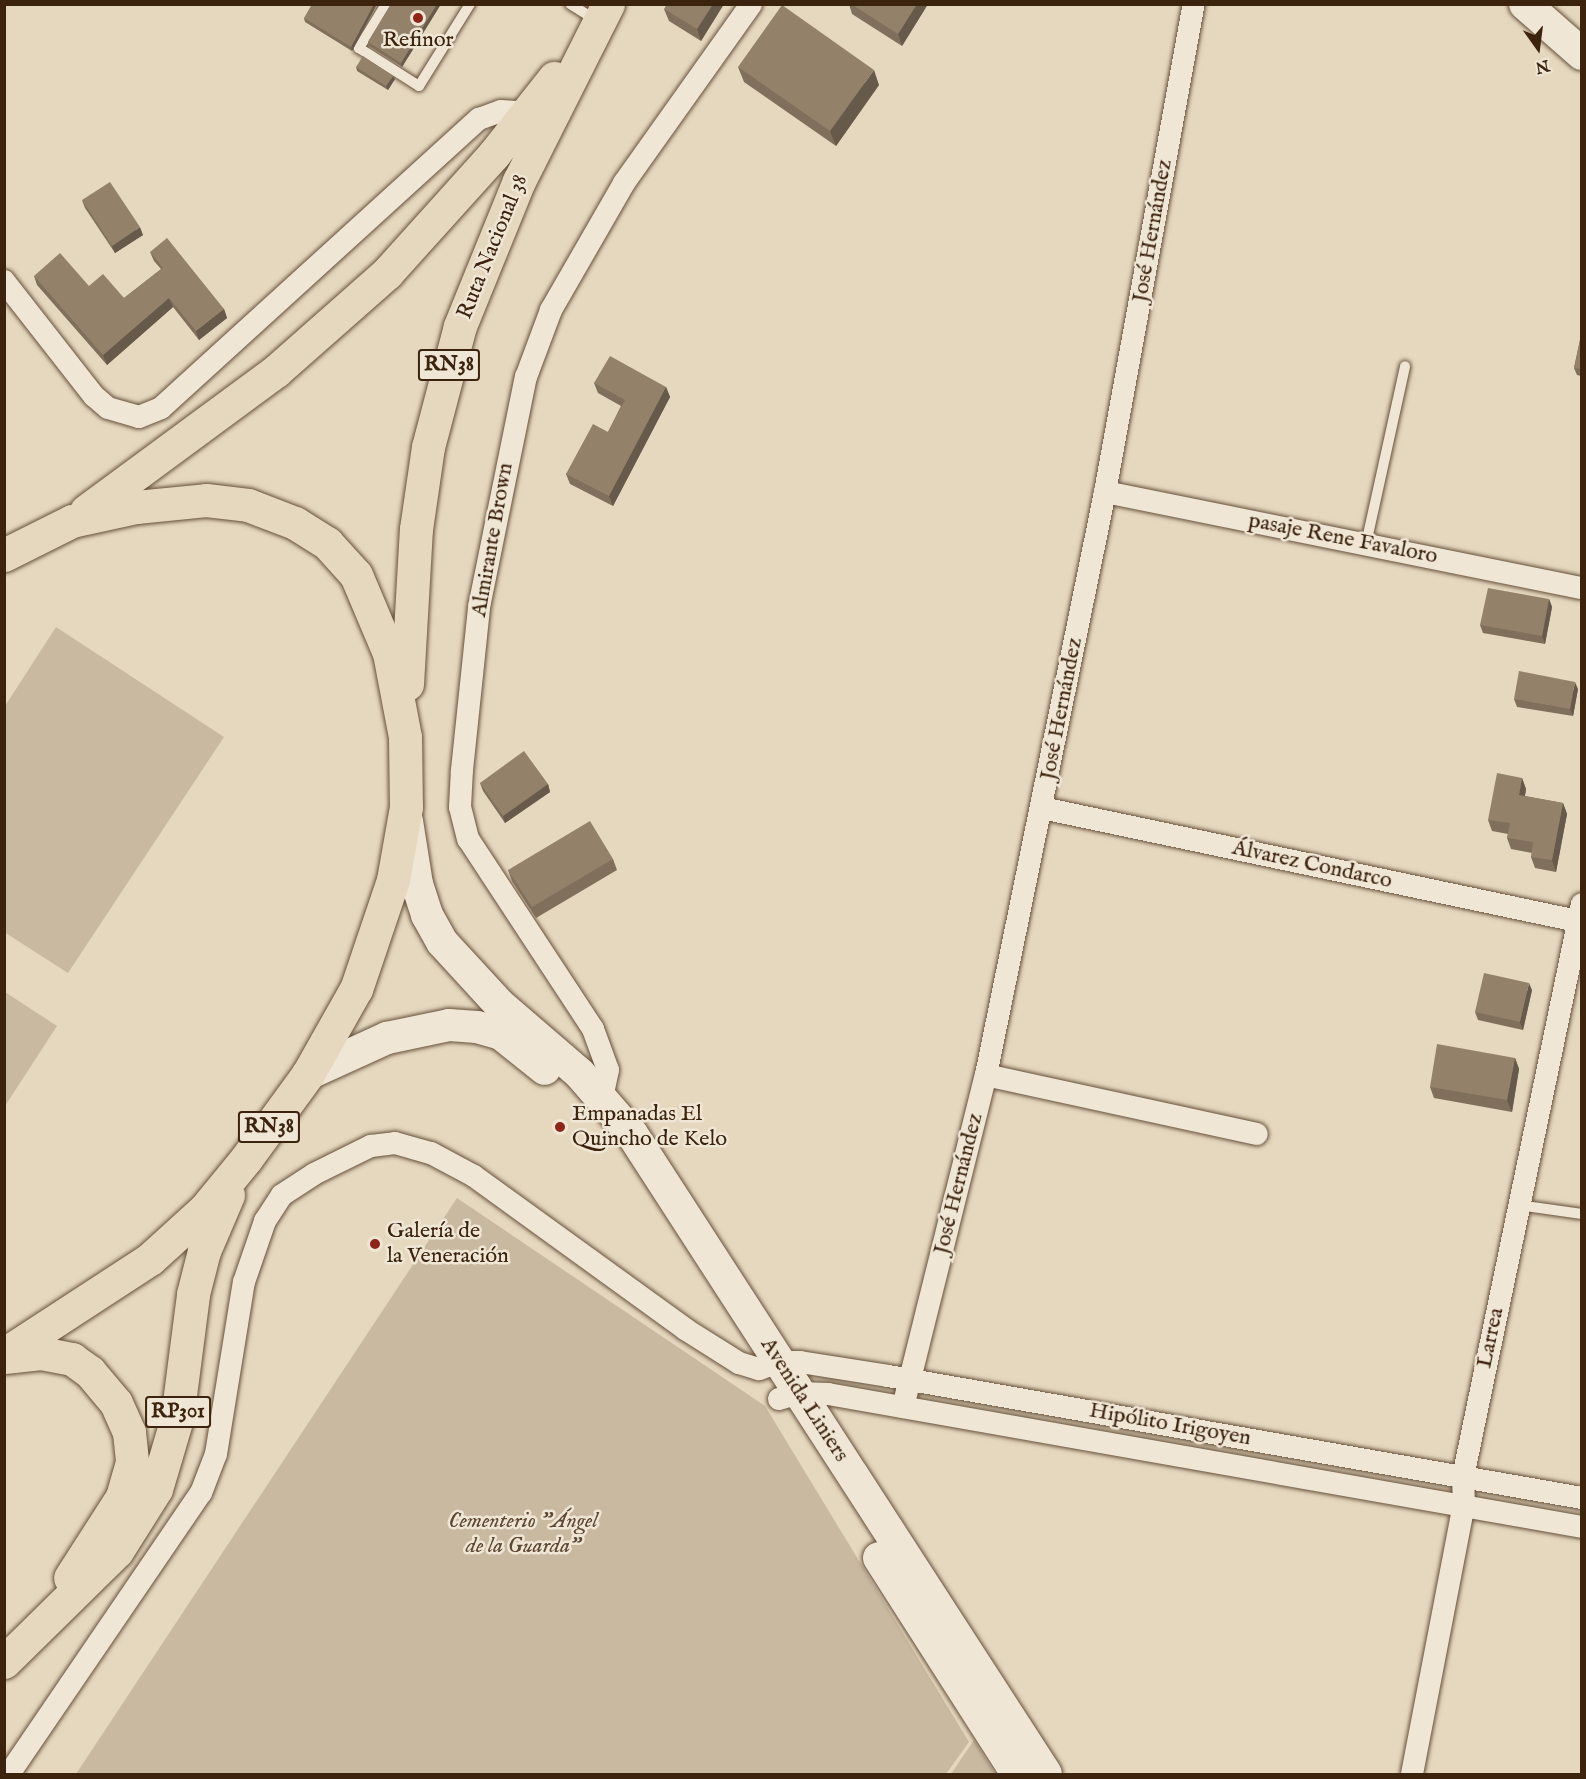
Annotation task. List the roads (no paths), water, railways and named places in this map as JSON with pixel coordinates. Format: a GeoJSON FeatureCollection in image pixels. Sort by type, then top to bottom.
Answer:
{"type":"FeatureCollection","features":[{"type":"Feature","properties":{"kind":"main road"},"geometry":{"type":"LineString","coordinates":[[1525,4],[1581,54]]}},
{"type":"Feature","properties":{"kind":"main road","name":"Ruta Nacional 38"},"geometry":{"type":"LineString","coordinates":[[72,521],[276,371],[387,273],[527,113],[603,13]]}},
{"type":"Feature","properties":{"kind":"main road","name":"Ruta Nacional 38"},"geometry":{"type":"LineString","coordinates":[[405,737],[416,529],[428,447],[445,379],[460,326],[519,182],[603,13]]}},
{"type":"Feature","properties":{"kind":"main road","name":"RN38"},"geometry":{"type":"LineString","coordinates":[[4,555],[72,521],[136,507],[206,500],[248,505],[295,523],[327,543],[356,575],[389,653],[405,737],[406,807],[393,880],[356,989],[308,1074],[246,1159],[205,1209],[150,1259],[4,1355]]}},
{"type":"Feature","properties":{"kind":"main road"},"geometry":{"type":"LineString","coordinates":[[406,807],[417,884],[442,942],[537,1048]]}},
{"type":"Feature","properties":{"kind":"main road"},"geometry":{"type":"LineString","coordinates":[[308,1074],[387,1038],[449,1025],[477,1027],[537,1048]]}},
{"type":"Feature","properties":{"kind":"main road","name":"Avenida Liniers"},"geometry":{"type":"LineString","coordinates":[[537,1048],[602,1098],[632,1134],[769,1366]]}},
{"type":"Feature","properties":{"kind":"main road","name":"Avenida Liniers"},"geometry":{"type":"LineString","coordinates":[[537,1048],[609,1140],[769,1366],[1046,1774]]}},
{"type":"Feature","properties":{"kind":"main road","name":"RP301"},"geometry":{"type":"LineString","coordinates":[[4,1662],[36,1626],[117,1551],[156,1489],[177,1418],[193,1294],[204,1251],[246,1159]]}},
{"type":"Feature","properties":{"kind":"main road","name":"RP301"},"geometry":{"type":"LineString","coordinates":[[4,1355],[41,1353],[72,1359],[90,1372],[116,1403],[129,1432],[132,1462],[122,1497],[36,1626]]}},
{"type":"Feature","properties":{"kind":"main road","name":"Avenida Liniers"},"geometry":{"type":"LineString","coordinates":[[789,1396],[1017,1774]]}},
{"type":"Feature","properties":{"kind":"street","name":"Almirante Brown"},"geometry":{"type":"LineString","coordinates":[[602,1098],[608,1070],[593,1029],[468,839],[460,807],[479,607],[526,377],[551,310],[624,183],[751,4]]}},
{"type":"Feature","properties":{"kind":"street","name":"José Hernández"},"geometry":{"type":"LineString","coordinates":[[903,1407],[986,1075],[1042,808],[1105,492],[1194,4]]}},
{"type":"Feature","properties":{"kind":"street"},"geometry":{"type":"LineString","coordinates":[[4,281],[94,396],[108,408],[139,417],[161,408],[479,119],[501,111],[527,113]]}},
{"type":"Feature","properties":{"kind":"street","name":"pasaje Rene Favaloro"},"geometry":{"type":"LineString","coordinates":[[1105,492],[1581,588]]}},
{"type":"Feature","properties":{"kind":"street","name":"Álvarez Condarco"},"geometry":{"type":"LineString","coordinates":[[1042,808],[1580,916]]}},
{"type":"Feature","properties":{"kind":"street","name":"Larrea"},"geometry":{"type":"LineString","coordinates":[[1412,1774],[1464,1505],[1463,1477],[1580,916]]}},
{"type":"Feature","properties":{"kind":"street"},"geometry":{"type":"LineString","coordinates":[[986,1075],[1257,1134]]}},
{"type":"Feature","properties":{"kind":"street","name":"Hipólito Irigoyen"},"geometry":{"type":"LineString","coordinates":[[9,1774],[201,1493],[216,1454],[244,1282],[254,1245],[282,1195],[314,1174],[371,1146],[395,1143],[431,1153],[474,1176],[694,1334],[739,1363],[910,1380],[1581,1498]]}},
{"type":"Feature","properties":{"kind":"street","name":"Hipólito Irigoyen"},"geometry":{"type":"LineString","coordinates":[[789,1396],[903,1407],[1581,1527]]}},
{"type":"Feature","properties":{"kind":"lane"},"geometry":{"type":"LineString","coordinates":[[386,4],[359,48],[419,86],[470,4]]}},
{"type":"Feature","properties":{"kind":"lane"},"geometry":{"type":"LineString","coordinates":[[570,4],[603,13]]}},
{"type":"Feature","properties":{"kind":"lane"},"geometry":{"type":"LineString","coordinates":[[1366,544],[1405,366]]}},
{"type":"Feature","properties":{"kind":"lane"},"geometry":{"type":"LineString","coordinates":[[1518,1205],[1581,1214]]}},
{"type":"Feature","properties":{"kind":"place","name":"Refinor"},"geometry":{"type":"Point","coordinates":[418,18]}},
{"type":"Feature","properties":{"kind":"place","name":"Empanadas El Quincho de Kelo"},"geometry":{"type":"Point","coordinates":[560,1127]}},
{"type":"Feature","properties":{"kind":"place","name":"Galería de la Veneración"},"geometry":{"type":"Point","coordinates":[375,1244]}},
{"type":"Feature","properties":{"kind":"park label","name":"Cementerio \"Ángel de la Guarda\""},"geometry":{"type":"Point","coordinates":[523,1534]}}]}
